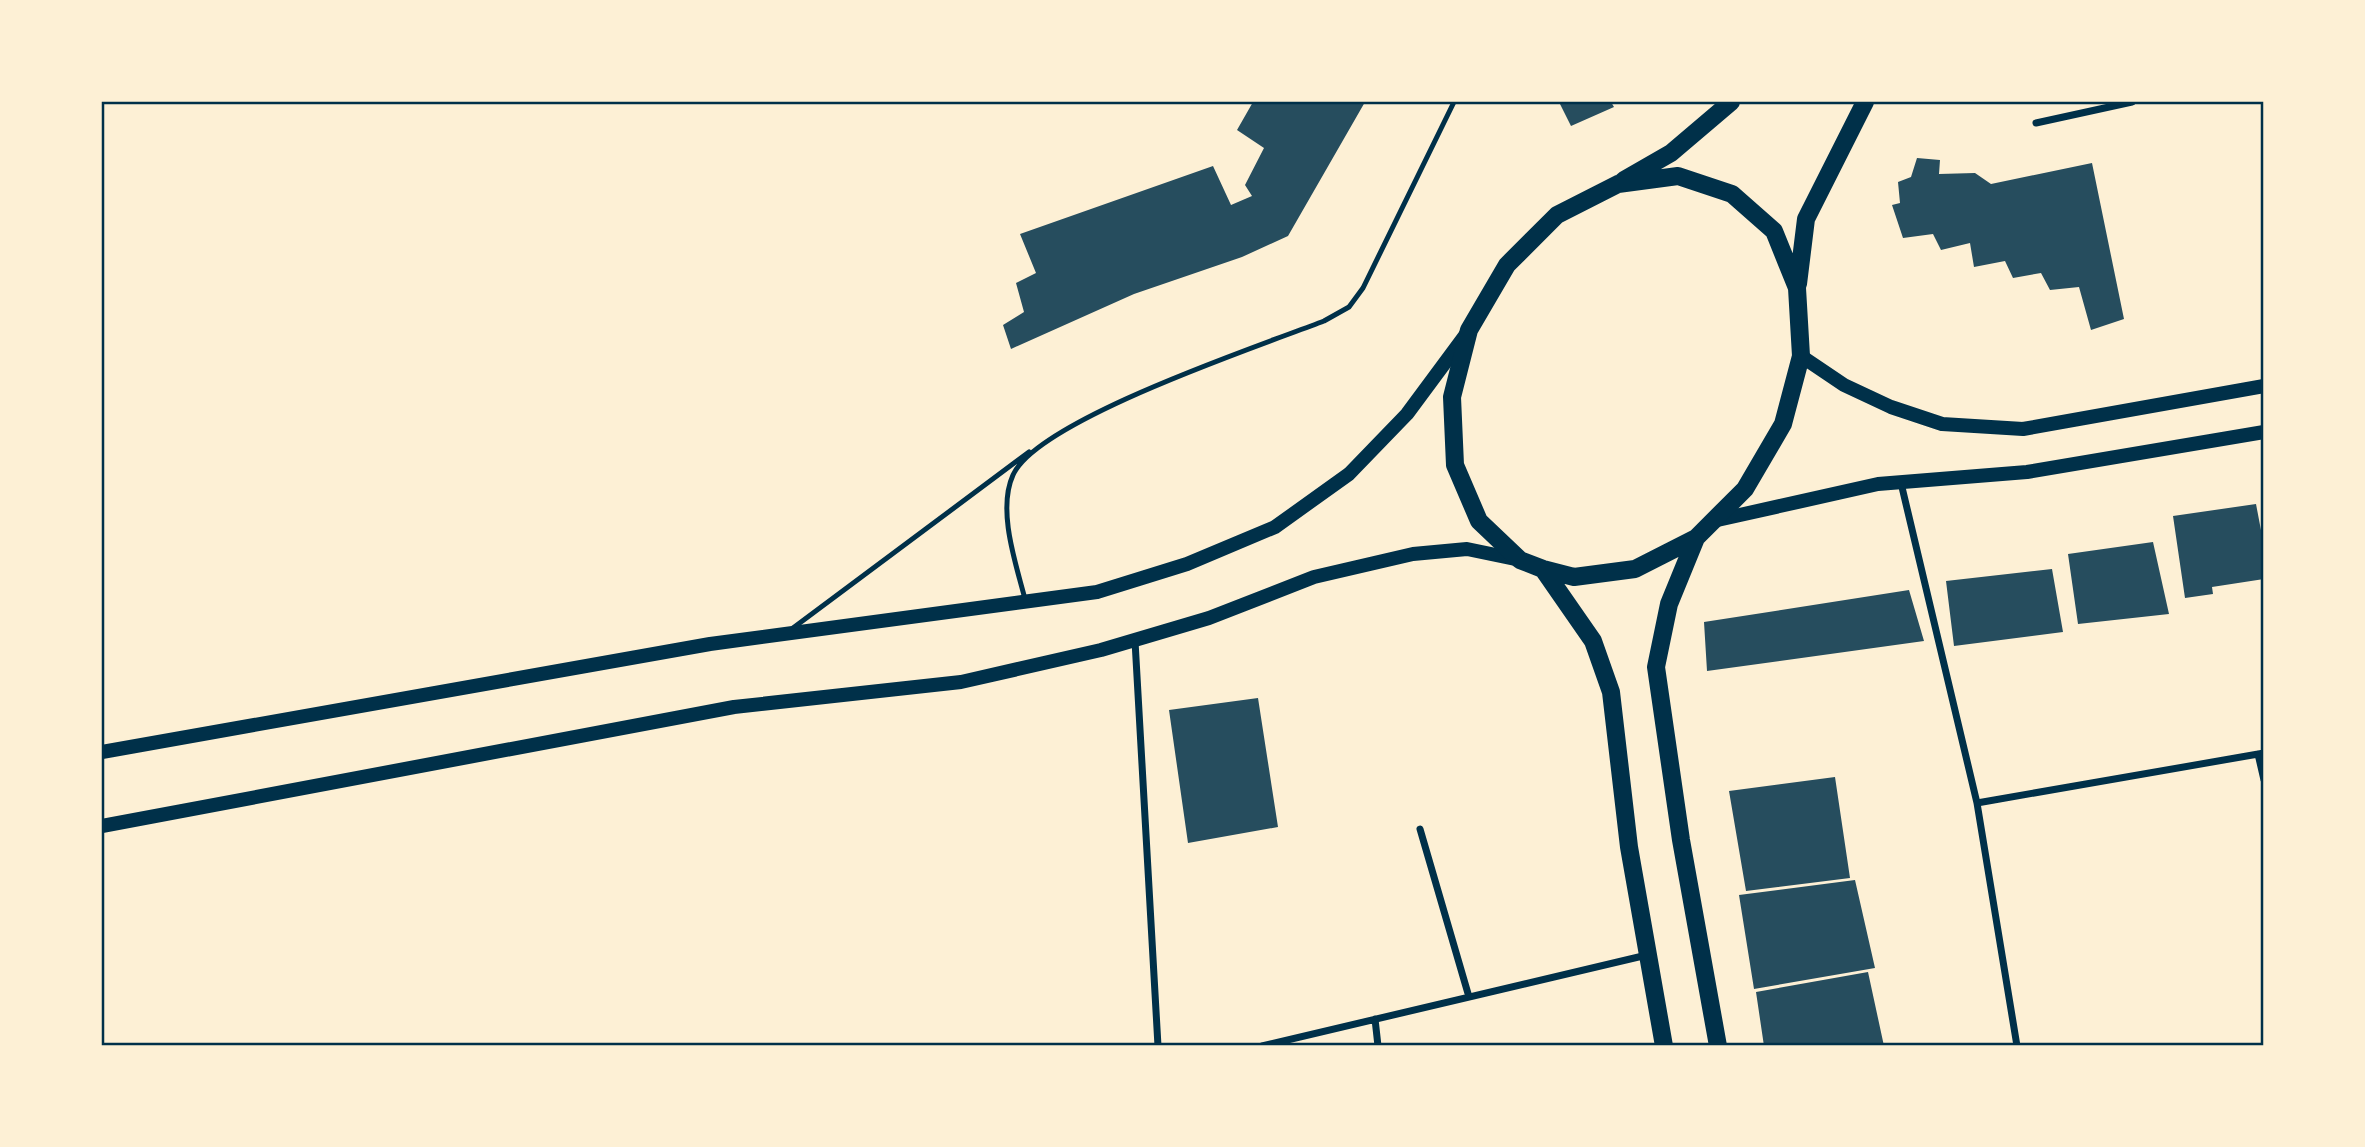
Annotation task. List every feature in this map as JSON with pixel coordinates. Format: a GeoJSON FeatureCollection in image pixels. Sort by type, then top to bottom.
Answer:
{"type":"FeatureCollection","features":[{"type":"Feature","properties":{"kind":"main road"},"geometry":{"type":"LineString","coordinates":[[102,752],[696,646],[1097,592],[1187,564],[1275,527],[1349,474],[1407,414],[1469,330],[1507,265],[1557,215],[1671,153],[1731,102]]}},
{"type":"Feature","properties":{"kind":"main road"},"geometry":{"type":"LineString","coordinates":[[102,826],[734,707],[961,682],[1135,640],[1209,618],[1314,577],[1413,554],[1467,548],[1520,560],[1574,577],[1635,569],[1696,538],[1745,489],[1783,424],[1801,356],[1797,288],[1806,219],[1865,102]]}},
{"type":"Feature","properties":{"kind":"main road"},"geometry":{"type":"LineString","coordinates":[[1618,184],[1678,176],[1731,194],[1774,232],[1797,288]]}},
{"type":"Feature","properties":{"kind":"main road"},"geometry":{"type":"LineString","coordinates":[[1469,330],[1452,397],[1455,465],[1479,522],[1520,560]]}},
{"type":"Feature","properties":{"kind":"main road"},"geometry":{"type":"LineString","coordinates":[[1801,356],[1844,385],[1879,402],[1942,424],[2023,429],[2263,386]]}},
{"type":"Feature","properties":{"kind":"main road"},"geometry":{"type":"LineString","coordinates":[[1713,521],[1878,484],[2027,472],[2263,432]]}},
{"type":"Feature","properties":{"kind":"main road"},"geometry":{"type":"LineString","coordinates":[[1696,538],[1669,604],[1656,667],[1681,840],[1718,1045]]}},
{"type":"Feature","properties":{"kind":"main road"},"geometry":{"type":"LineString","coordinates":[[1543,569],[1593,641],[1611,692],[1629,847],[1664,1045]]}},
{"type":"Feature","properties":{"kind":"street"},"geometry":{"type":"LineString","coordinates":[[2036,123],[2132,102]]}},
{"type":"Feature","properties":{"kind":"street"},"geometry":{"type":"LineString","coordinates":[[1900,482],[1978,803],[2017,1045]]}},
{"type":"Feature","properties":{"kind":"street"},"geometry":{"type":"LineString","coordinates":[[1135,640],[1158,1045]]}},
{"type":"Feature","properties":{"kind":"street"},"geometry":{"type":"LineString","coordinates":[[1978,803],[2261,753],[2263,780]]}},
{"type":"Feature","properties":{"kind":"street"},"geometry":{"type":"LineString","coordinates":[[1420,829],[1469,997]]}},
{"type":"Feature","properties":{"kind":"street"},"geometry":{"type":"LineString","coordinates":[[1262,1045],[1648,955]]}},
{"type":"Feature","properties":{"kind":"street"},"geometry":{"type":"LineString","coordinates":[[1375,1019],[1378,1045]]}},
{"type":"Feature","properties":{"kind":"lane"},"geometry":{"type":"LineString","coordinates":[[786,634],[1040,444],[1096,411],[1324,321],[1349,307],[1363,288],[1454,102]]}},
{"type":"Feature","properties":{"kind":"lane"},"geometry":{"type":"LineString","coordinates":[[1026,602],[1006,523],[1013,474],[1040,444]]}},
{"type":"Feature","properties":{"kind":"building"},"geometry":{"type":"Polygon","coordinates":[[[1253,102],[1365,102],[1288,236],[1242,257],[1134,294],[1011,349],[1003,325],[1024,312],[1016,283],[1036,273],[1020,234],[1213,166],[1231,205],[1252,196],[1245,185],[1264,148],[1237,130],[1253,102]]]}},
{"type":"Feature","properties":{"kind":"building"},"geometry":{"type":"Polygon","coordinates":[[[1559,102],[1611,102],[1614,107],[1571,126],[1559,102]]]}},
{"type":"Feature","properties":{"kind":"building"},"geometry":{"type":"Polygon","coordinates":[[[1917,158],[1940,160],[1939,174],[1975,173],[1991,184],[2092,163],[2124,319],[2091,330],[2079,287],[2050,290],[2041,273],[2013,278],[2005,261],[1974,267],[1970,243],[1941,250],[1933,234],[1903,238],[1892,205],[1900,203],[1898,182],[1911,177],[1917,158]]]}},
{"type":"Feature","properties":{"kind":"building"},"geometry":{"type":"Polygon","coordinates":[[[2256,504],[2264,546],[2264,579],[2212,587],[2213,594],[2185,598],[2173,516],[2256,504]]]}},
{"type":"Feature","properties":{"kind":"building"},"geometry":{"type":"Polygon","coordinates":[[[2153,542],[2169,614],[2078,624],[2068,554],[2153,542]]]}},
{"type":"Feature","properties":{"kind":"building"},"geometry":{"type":"Polygon","coordinates":[[[2052,569],[2063,632],[1954,646],[1946,581],[2052,569]]]}},
{"type":"Feature","properties":{"kind":"building"},"geometry":{"type":"Polygon","coordinates":[[[1909,590],[1924,641],[1707,671],[1704,622],[1909,590]]]}},
{"type":"Feature","properties":{"kind":"building"},"geometry":{"type":"Polygon","coordinates":[[[1258,698],[1278,827],[1188,843],[1169,710],[1258,698]]]}},
{"type":"Feature","properties":{"kind":"building"},"geometry":{"type":"Polygon","coordinates":[[[1835,777],[1850,878],[1746,891],[1729,791],[1835,777]]]}},
{"type":"Feature","properties":{"kind":"building"},"geometry":{"type":"Polygon","coordinates":[[[1855,880],[1875,968],[1754,989],[1739,895],[1855,880]]]}},
{"type":"Feature","properties":{"kind":"building"},"geometry":{"type":"Polygon","coordinates":[[[1868,972],[1884,1046],[1764,1046],[1756,992],[1868,972]]]}}]}
